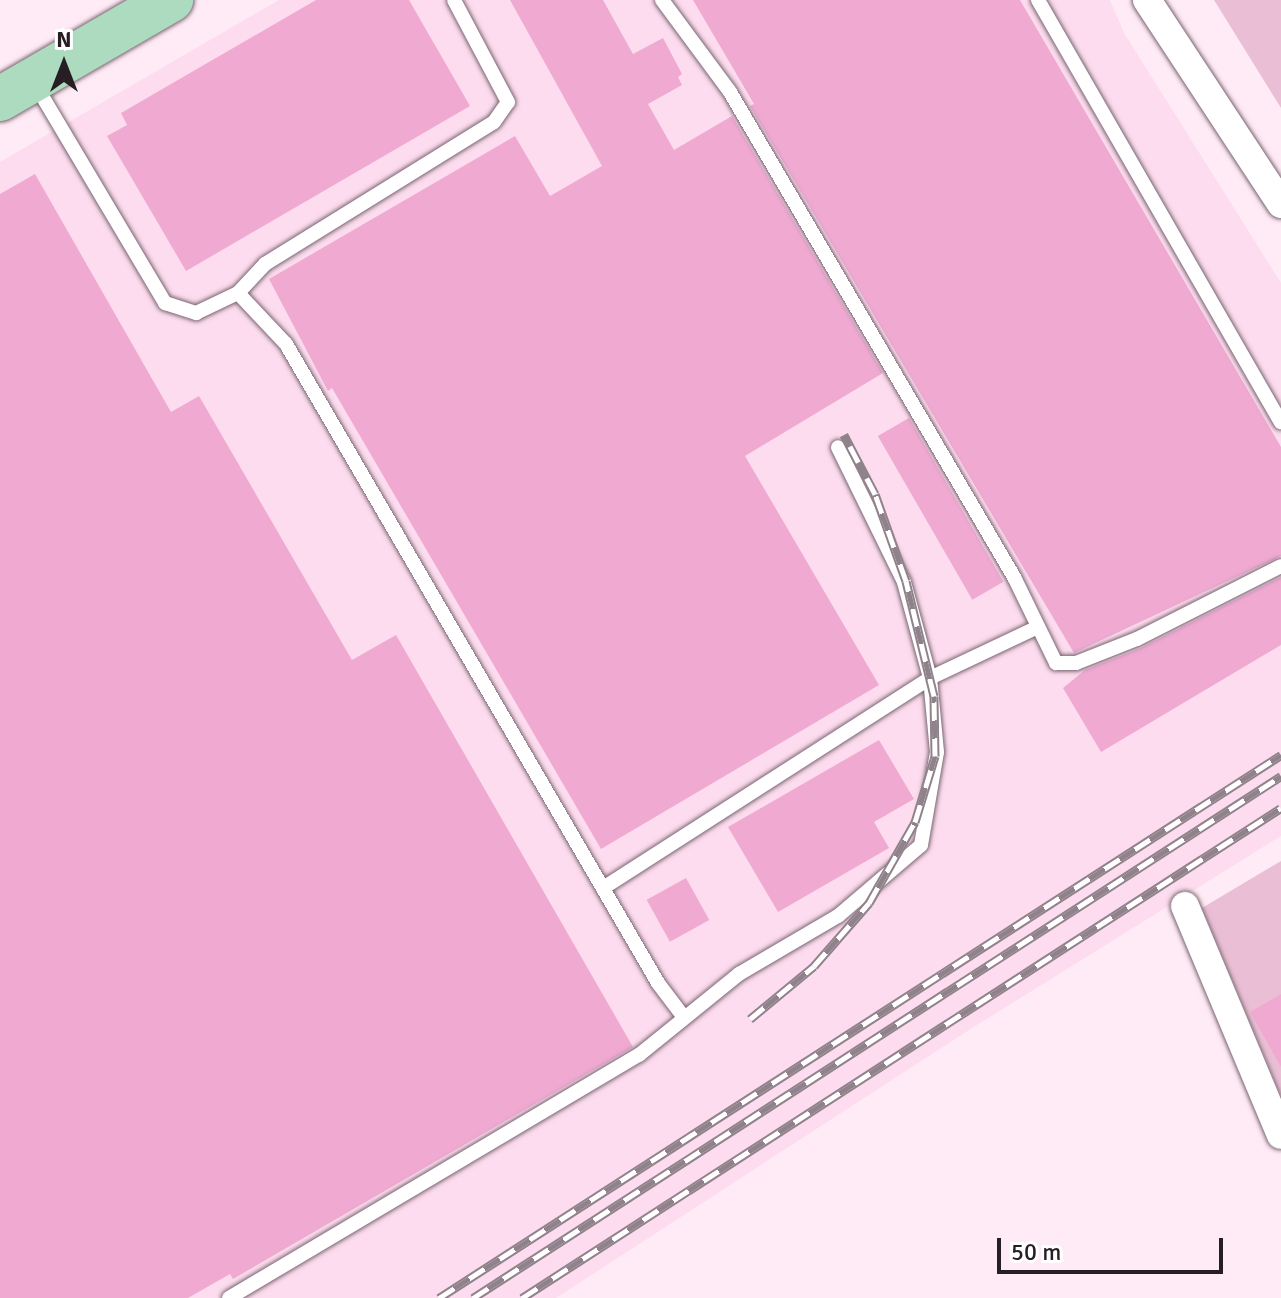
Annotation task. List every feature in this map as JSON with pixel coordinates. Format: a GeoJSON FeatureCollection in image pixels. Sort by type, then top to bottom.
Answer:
{"type":"FeatureCollection","features":[{"type":"Feature","properties":{"kind":"main road"},"geometry":{"type":"LineString","coordinates":[[16,89],[171,0]]}},
{"type":"Feature","properties":{"kind":"street"},"geometry":{"type":"LineString","coordinates":[[1147,0],[1281,204]]}},
{"type":"Feature","properties":{"kind":"street"},"geometry":{"type":"LineString","coordinates":[[1185,906],[1281,1135]]}},
{"type":"Feature","properties":{"kind":"lane"},"geometry":{"type":"LineString","coordinates":[[16,89],[165,303],[196,313],[238,293],[265,264],[494,122],[508,102],[454,0]]}},
{"type":"Feature","properties":{"kind":"lane"},"geometry":{"type":"LineString","coordinates":[[662,0],[730,92],[1014,577],[1036,628],[1056,663],[1076,663],[1137,639],[1281,566]]}},
{"type":"Feature","properties":{"kind":"lane"},"geometry":{"type":"LineString","coordinates":[[1038,0],[1281,422]]}},
{"type":"Feature","properties":{"kind":"lane"},"geometry":{"type":"LineString","coordinates":[[238,293],[286,344],[603,888],[683,1016]]}},
{"type":"Feature","properties":{"kind":"lane"},"geometry":{"type":"LineString","coordinates":[[229,1298],[639,1055],[683,1016],[739,974],[838,916],[921,845],[937,752],[930,678],[904,582],[838,447]]}},
{"type":"Feature","properties":{"kind":"lane"},"geometry":{"type":"LineString","coordinates":[[603,888],[930,678],[1036,628]]}},
{"type":"Feature","properties":{"kind":"shaded area"},"geometry":{"type":"Polygon","coordinates":[[[279,0],[1110,0],[1124,33],[1281,283],[1281,836],[972,1028],[556,1298],[0,1298],[0,162],[279,0]]]}},
{"type":"Feature","properties":{"kind":"shaded area"},"geometry":{"type":"Polygon","coordinates":[[[1214,0],[1281,0],[1281,108],[1214,0]]]}},
{"type":"Feature","properties":{"kind":"shaded area"},"geometry":{"type":"Polygon","coordinates":[[[1281,861],[1281,1096],[1202,908],[1281,861]]]}},
{"type":"Feature","properties":{"kind":"building"},"geometry":{"type":"Polygon","coordinates":[[[316,0],[409,0],[470,106],[186,271],[107,136],[127,125],[121,113],[316,0]]]}},
{"type":"Feature","properties":{"kind":"building"},"geometry":{"type":"Polygon","coordinates":[[[510,0],[603,0],[633,54],[663,38],[682,74],[678,77],[682,85],[648,104],[674,150],[732,116],[883,373],[745,456],[879,685],[601,849],[332,388],[328,391],[269,279],[515,136],[550,196],[602,166],[510,0]]]}},
{"type":"Feature","properties":{"kind":"building"},"geometry":{"type":"Polygon","coordinates":[[[693,0],[1020,0],[1281,447],[1281,556],[1074,653],[750,106],[754,104],[693,0]]]}},
{"type":"Feature","properties":{"kind":"building"},"geometry":{"type":"Polygon","coordinates":[[[35,174],[171,412],[199,396],[352,660],[396,635],[633,1047],[233,1279],[230,1274],[188,1298],[0,1298],[0,194],[35,174]]]}},
{"type":"Feature","properties":{"kind":"building"},"geometry":{"type":"Polygon","coordinates":[[[909,418],[1004,582],[972,600],[878,436],[909,418]]]}},
{"type":"Feature","properties":{"kind":"building"},"geometry":{"type":"Polygon","coordinates":[[[1281,577],[1281,645],[1101,752],[1063,688],[1085,670],[1141,648],[1281,577]]]}},
{"type":"Feature","properties":{"kind":"building"},"geometry":{"type":"Polygon","coordinates":[[[879,740],[914,799],[874,822],[889,848],[778,912],[728,827],[879,740]]]}},
{"type":"Feature","properties":{"kind":"building"},"geometry":{"type":"Polygon","coordinates":[[[686,878],[709,920],[670,942],[647,900],[686,878]]]}},
{"type":"Feature","properties":{"kind":"building"},"geometry":{"type":"Polygon","coordinates":[[[1281,994],[1281,1067],[1250,1012],[1281,994]]]}},
{"type":"Feature","properties":{"kind":"railway"},"geometry":{"type":"LineString","coordinates":[[750,1019],[814,966],[869,903],[915,822],[935,756],[934,696],[906,581],[875,494],[844,435]]}},
{"type":"Feature","properties":{"kind":"railway"},"geometry":{"type":"LineString","coordinates":[[439,1298],[1281,755]]}},
{"type":"Feature","properties":{"kind":"railway"},"geometry":{"type":"LineString","coordinates":[[473,1298],[1281,776]]}},
{"type":"Feature","properties":{"kind":"railway"},"geometry":{"type":"LineString","coordinates":[[522,1298],[1281,808]]}}]}
